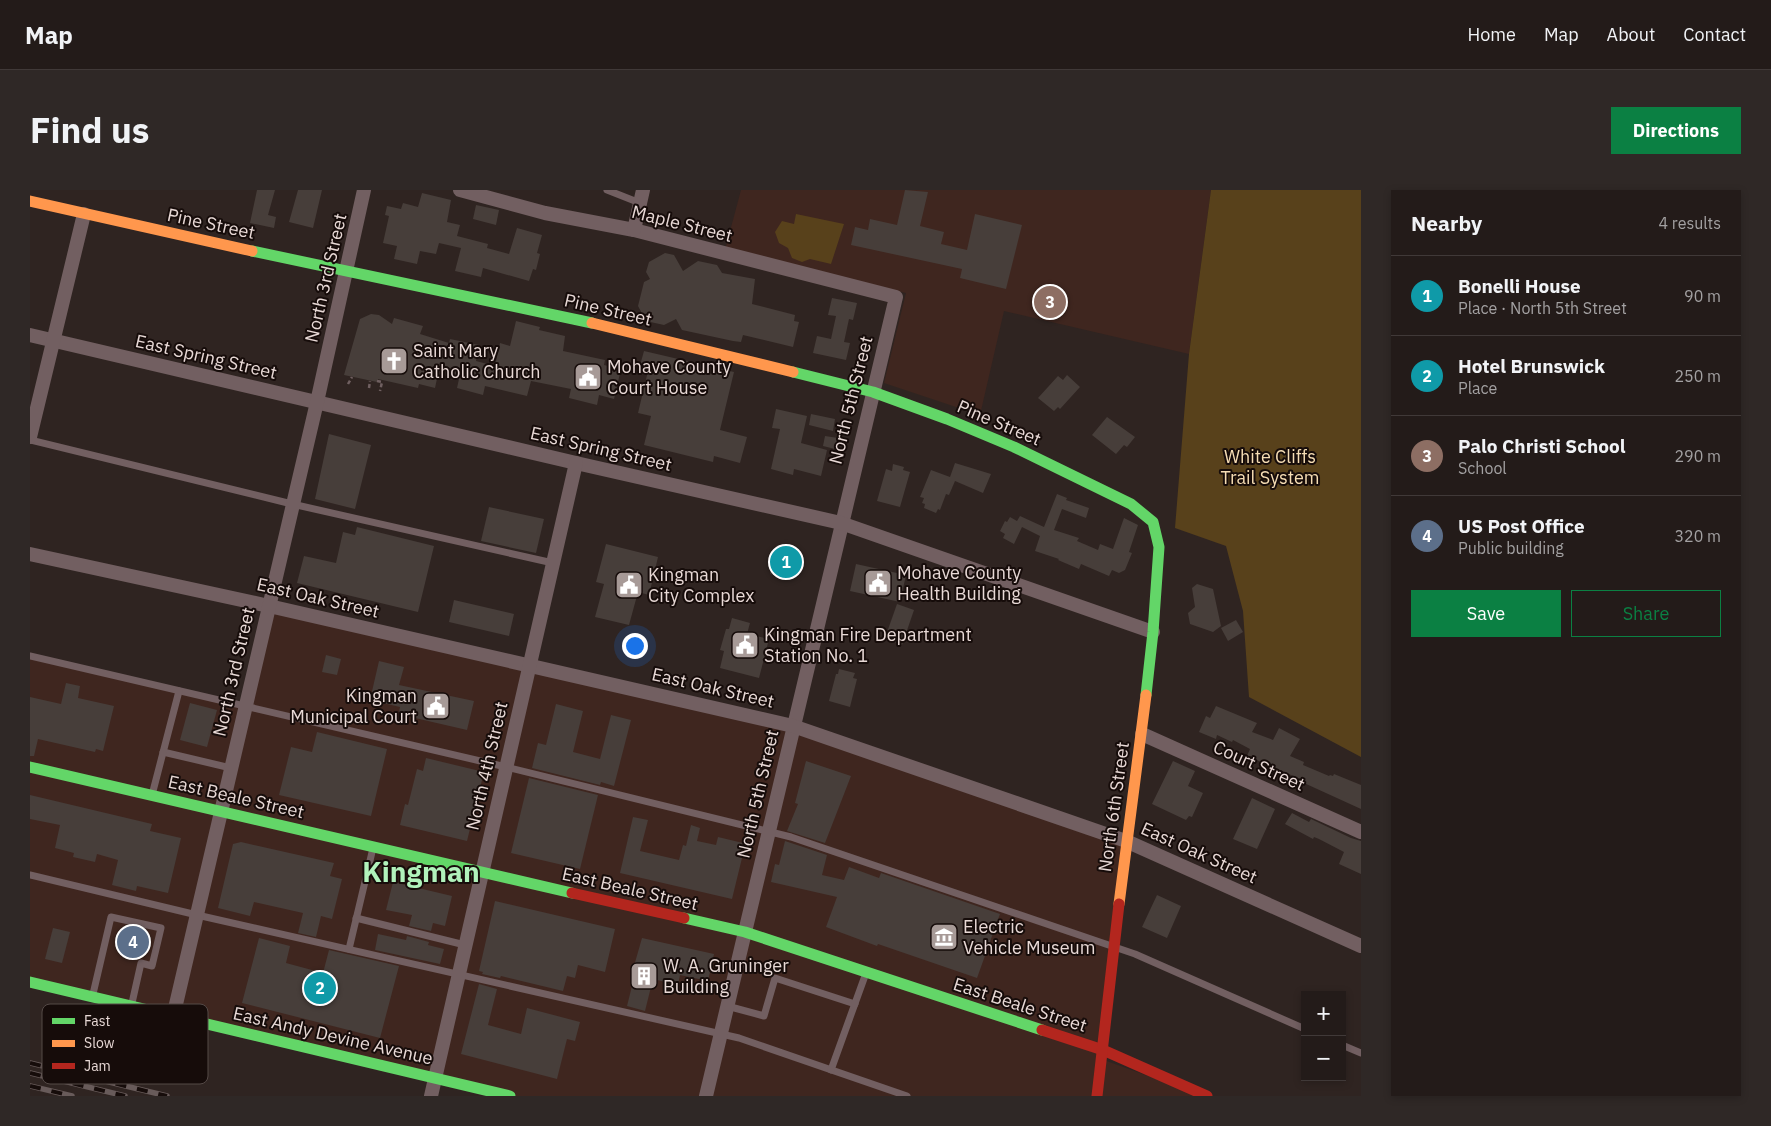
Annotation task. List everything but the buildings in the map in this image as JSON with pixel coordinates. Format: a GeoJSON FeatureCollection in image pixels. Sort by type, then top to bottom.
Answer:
{"type":"FeatureCollection","features":[{"type":"Feature","properties":{"kind":"street","name":"North 3rd Street"},"geometry":{"type":"LineString","coordinates":[[176,1004],[317,402],[364,190]]}},
{"type":"Feature","properties":{"kind":"street","name":"Maple Street"},"geometry":{"type":"LineString","coordinates":[[460,190],[545,213],[634,230],[896,297]]}},
{"type":"Feature","properties":{"kind":"street"},"geometry":{"type":"LineString","coordinates":[[634,230],[641,197]]}},
{"type":"Feature","properties":{"kind":"street","name":"Pine Street"},"geometry":{"type":"LineString","coordinates":[[30,201],[576,320],[873,392],[1014,447],[1131,504],[1152,522]]}},
{"type":"Feature","properties":{"kind":"street"},"geometry":{"type":"LineString","coordinates":[[30,439],[84,214]]}},
{"type":"Feature","properties":{"kind":"street","name":"North 5th Street"},"geometry":{"type":"LineString","coordinates":[[706,1096],[896,297]]}},
{"type":"Feature","properties":{"kind":"street","name":"East Spring Street"},"geometry":{"type":"LineString","coordinates":[[30,335],[841,523],[1153,632]]}},
{"type":"Feature","properties":{"kind":"street","name":"North 4th Street"},"geometry":{"type":"LineString","coordinates":[[431,1096],[576,463]]}},
{"type":"Feature","properties":{"kind":"street","name":"North 6th Street"},"geometry":{"type":"LineString","coordinates":[[1097,1096],[1126,841],[1142,734],[1153,632],[1159,547],[1152,522]]}},
{"type":"Feature","properties":{"kind":"street","name":"East Oak Street"},"geometry":{"type":"LineString","coordinates":[[30,554],[268,606],[793,726],[1126,841],[1361,946]]}},
{"type":"Feature","properties":{"kind":"street","name":"Court Street"},"geometry":{"type":"LineString","coordinates":[[1142,734],[1361,832]]}},
{"type":"Feature","properties":{"kind":"street","name":"East Beale Street"},"geometry":{"type":"LineString","coordinates":[[30,767],[481,873],[745,932],[1103,1050],[1207,1096]]}},
{"type":"Feature","properties":{"kind":"street","name":"East Andy Devine Avenue"},"geometry":{"type":"LineString","coordinates":[[30,982],[120,1004]]}},
{"type":"Feature","properties":{"kind":"street","name":"East Andy Devine Avenue"},"geometry":{"type":"LineString","coordinates":[[208,1025],[510,1096]]}},
{"type":"Feature","properties":{"kind":"lane"},"geometry":{"type":"LineString","coordinates":[[607,190],[641,197]]}},
{"type":"Feature","properties":{"kind":"lane"},"geometry":{"type":"LineString","coordinates":[[30,439],[292,504],[553,563]]}},
{"type":"Feature","properties":{"kind":"lane"},"geometry":{"type":"LineString","coordinates":[[30,656],[768,831],[1135,954],[1301,1027]]}},
{"type":"Feature","properties":{"kind":"lane"},"geometry":{"type":"LineString","coordinates":[[152,795],[180,691]]}},
{"type":"Feature","properties":{"kind":"lane"},"geometry":{"type":"LineString","coordinates":[[163,752],[231,768]]}},
{"type":"Feature","properties":{"kind":"lane"},"geometry":{"type":"LineString","coordinates":[[349,950],[373,847]]}},
{"type":"Feature","properties":{"kind":"lane"},"geometry":{"type":"LineString","coordinates":[[30,874],[197,915],[739,1038],[907,1096]]}},
{"type":"Feature","properties":{"kind":"lane"},"geometry":{"type":"LineString","coordinates":[[92,997],[111,916],[161,928],[152,966],[141,964],[133,1004]]}},
{"type":"Feature","properties":{"kind":"lane"},"geometry":{"type":"LineString","coordinates":[[356,918],[465,945]]}},
{"type":"Feature","properties":{"kind":"lane"},"geometry":{"type":"LineString","coordinates":[[831,1070],[866,972]]}},
{"type":"Feature","properties":{"kind":"lane"},"geometry":{"type":"LineString","coordinates":[[728,1006],[764,1016],[775,978],[855,1004]]}},
{"type":"Feature","properties":{"kind":"lane"},"geometry":{"type":"LineString","coordinates":[[1346,1047],[1361,1053]]}},
{"type":"Feature","properties":{"kind":"path"},"geometry":{"type":"LineString","coordinates":[[348,384],[352,377]]}},
{"type":"Feature","properties":{"kind":"path"},"geometry":{"type":"LineString","coordinates":[[369,388],[370,381]]}},
{"type":"Feature","properties":{"kind":"path"},"geometry":{"type":"LineString","coordinates":[[377,381],[382,382],[380,391]]}},
{"type":"Feature","properties":{"kind":"shaded area"},"geometry":{"type":"Polygon","coordinates":[[[741,190],[1211,190],[1189,354],[1004,311],[980,415],[884,383],[906,293],[725,250],[741,190]]]}},
{"type":"Feature","properties":{"kind":"shaded area"},"geometry":{"type":"Polygon","coordinates":[[[269,606],[793,726],[1126,841],[1101,1059],[1204,1096],[510,1096],[208,1024],[208,1004],[123,1004],[30,982],[30,656],[245,707],[269,606]]]}},
{"type":"Feature","properties":{"kind":"green space","name":"White Cliffs Trail System"},"geometry":{"type":"Polygon","coordinates":[[[1211,190],[1361,190],[1361,757],[1249,697],[1243,611],[1226,546],[1175,528],[1189,354],[1211,190]]]}},
{"type":"Feature","properties":{"kind":"green space"},"geometry":{"type":"Polygon","coordinates":[[[796,214],[844,224],[831,264],[810,259],[802,262],[792,258],[788,248],[779,243],[775,232],[782,221],[794,224],[796,214]]]}},
{"type":"Feature","properties":{"kind":"railway"},"geometry":{"type":"LineString","coordinates":[[30,1063],[42,1066]]}},
{"type":"Feature","properties":{"kind":"railway"},"geometry":{"type":"LineString","coordinates":[[30,1073],[42,1076]]}},
{"type":"Feature","properties":{"kind":"railway"},"geometry":{"type":"LineString","coordinates":[[75,1084],[125,1096]]}},
{"type":"Feature","properties":{"kind":"railway"},"geometry":{"type":"LineString","coordinates":[[117,1084],[167,1096]]}},
{"type":"Feature","properties":{"kind":"railway"},"geometry":{"type":"LineString","coordinates":[[30,1086],[72,1096]]}},
{"type":"Feature","properties":{"kind":"traffic: fast"},"geometry":{"type":"LineString","coordinates":[[252,251],[592,323]]}},
{"type":"Feature","properties":{"kind":"traffic: fast"},"geometry":{"type":"LineString","coordinates":[[793,372],[873,392],[947,419],[1014,447],[1131,504],[1153,522],[1159,547],[1146,695]]}},
{"type":"Feature","properties":{"kind":"traffic: fast"},"geometry":{"type":"LineString","coordinates":[[30,767],[572,893]]}},
{"type":"Feature","properties":{"kind":"traffic: fast"},"geometry":{"type":"LineString","coordinates":[[684,918],[745,932],[1042,1030]]}},
{"type":"Feature","properties":{"kind":"traffic: fast"},"geometry":{"type":"LineString","coordinates":[[30,982],[123,1004]]}},
{"type":"Feature","properties":{"kind":"traffic: fast"},"geometry":{"type":"LineString","coordinates":[[208,1024],[510,1096]]}},
{"type":"Feature","properties":{"kind":"traffic: slow"},"geometry":{"type":"LineString","coordinates":[[30,201],[252,251]]}},
{"type":"Feature","properties":{"kind":"traffic: slow"},"geometry":{"type":"LineString","coordinates":[[592,323],[793,372]]}},
{"type":"Feature","properties":{"kind":"traffic: slow"},"geometry":{"type":"LineString","coordinates":[[1119,904],[1146,695]]}},
{"type":"Feature","properties":{"kind":"traffic: jam"},"geometry":{"type":"LineString","coordinates":[[572,893],[684,918]]}},
{"type":"Feature","properties":{"kind":"traffic: jam"},"geometry":{"type":"LineString","coordinates":[[1097,1096],[1119,904]]}},
{"type":"Feature","properties":{"kind":"traffic: jam"},"geometry":{"type":"LineString","coordinates":[[1042,1030],[1103,1050],[1207,1096]]}},
{"type":"Feature","properties":{"kind":"place","name":"Palo Christi School"},"geometry":{"type":"Point","coordinates":[1050,302]}},
{"type":"Feature","properties":{"kind":"place","name":"Saint Mary Catholic Church"},"geometry":{"type":"Point","coordinates":[394,361]}},
{"type":"Feature","properties":{"kind":"place","name":"Mohave County Court House"},"geometry":{"type":"Point","coordinates":[588,377]}},
{"type":"Feature","properties":{"kind":"place","name":"Bonelli House"},"geometry":{"type":"Point","coordinates":[786,562]}},
{"type":"Feature","properties":{"kind":"place","name":"Mohave County Health Building"},"geometry":{"type":"Point","coordinates":[878,583]}},
{"type":"Feature","properties":{"kind":"place","name":"Kingman City Complex"},"geometry":{"type":"Point","coordinates":[629,585]}},
{"type":"Feature","properties":{"kind":"place","name":"Kingman Fire Department Station No. 1"},"geometry":{"type":"Point","coordinates":[745,645]}},
{"type":"Feature","properties":{"kind":"place","name":"Kingman Municipal Court"},"geometry":{"type":"Point","coordinates":[436,706]}},
{"type":"Feature","properties":{"kind":"place","name":"Electric Vehicle Museum"},"geometry":{"type":"Point","coordinates":[944,937]}},
{"type":"Feature","properties":{"kind":"place","name":"US Post Office"},"geometry":{"type":"Point","coordinates":[133,942]}},
{"type":"Feature","properties":{"kind":"place","name":"W. A. Gruninger Building"},"geometry":{"type":"Point","coordinates":[644,976]}},
{"type":"Feature","properties":{"kind":"place","name":"Hotel Brunswick"},"geometry":{"type":"Point","coordinates":[320,988]}},
{"type":"Feature","properties":{"kind":"district","name":"Kingman"},"geometry":{"type":"Point","coordinates":[421,872]}}]}
